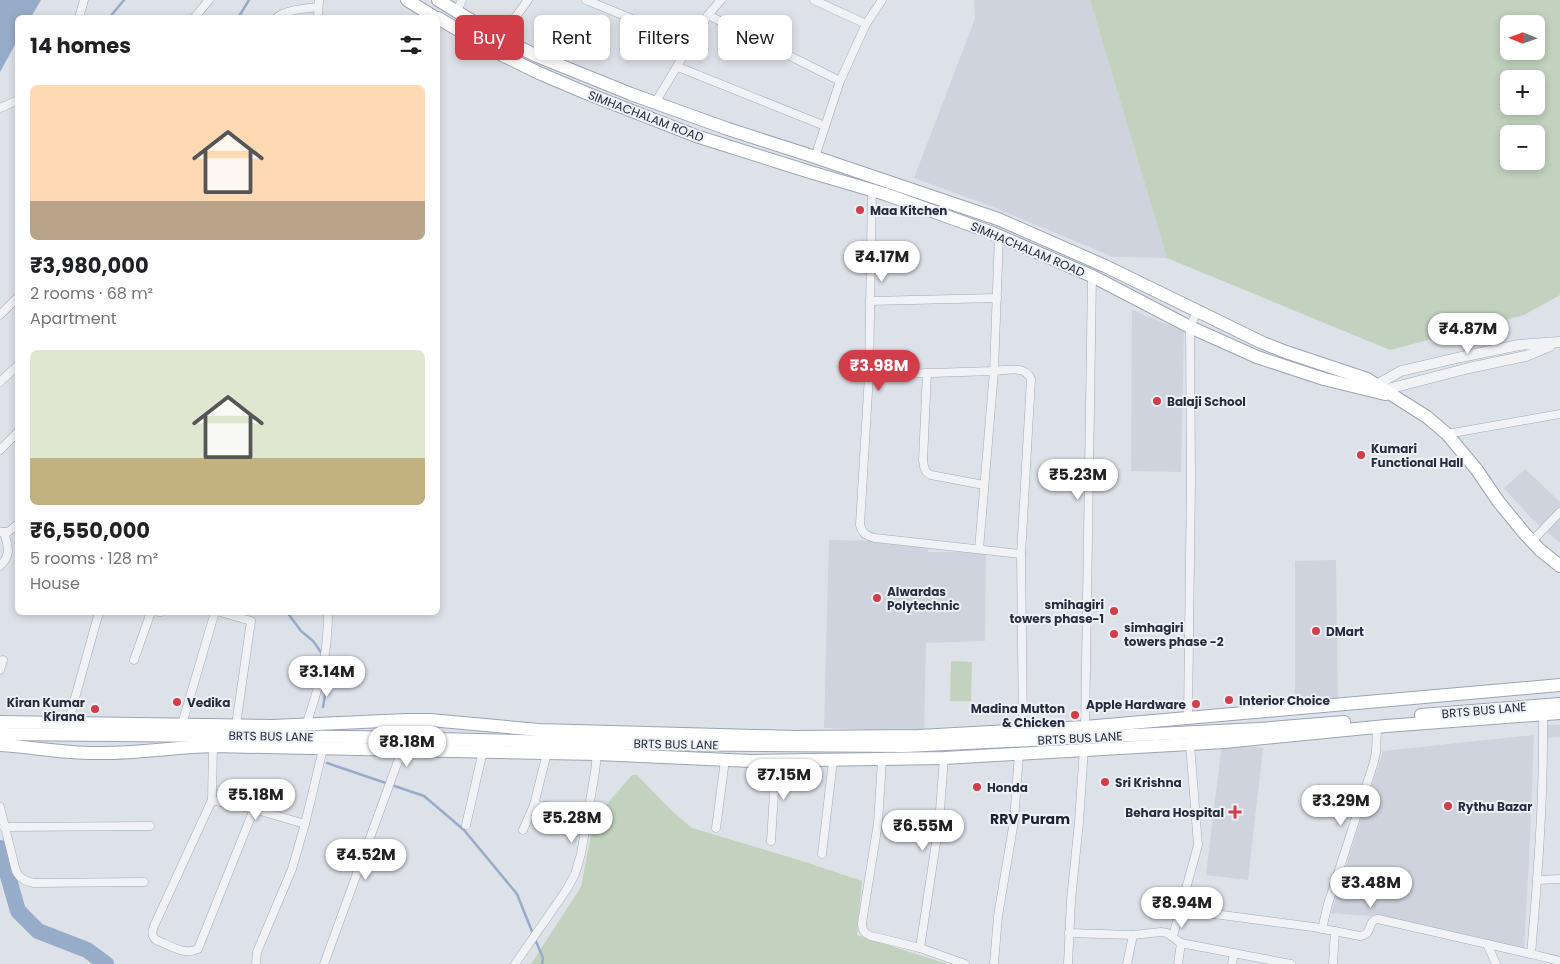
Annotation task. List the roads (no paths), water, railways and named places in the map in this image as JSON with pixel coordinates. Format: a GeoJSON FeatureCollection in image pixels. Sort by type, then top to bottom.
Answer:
{"type":"FeatureCollection","features":[{"type":"Feature","properties":{"kind":"main road","name":"SIMHACHALAM ROAD"},"geometry":{"type":"LineString","coordinates":[[407,0],[432,15]]}},
{"type":"Feature","properties":{"kind":"main road"},"geometry":{"type":"LineString","coordinates":[[438,0],[460,6],[471,15]]}},
{"type":"Feature","properties":{"kind":"main road","name":"SIMHACHALAM ROAD"},"geometry":{"type":"LineString","coordinates":[[440,20],[455,28]]}},
{"type":"Feature","properties":{"kind":"main road"},"geometry":{"type":"LineString","coordinates":[[524,49],[655,103],[728,130],[815,157],[998,219],[1105,266],[1270,346],[1366,379],[1385,390]]}},
{"type":"Feature","properties":{"kind":"main road","name":"SIMHACHALAM ROAD"},"geometry":{"type":"LineString","coordinates":[[512,60],[539,73],[696,136],[872,190],[995,234],[1092,276],[1190,327],[1257,357],[1324,379],[1385,390],[1427,416],[1447,434],[1532,541],[1560,566]]}},
{"type":"Feature","properties":{"kind":"main road"},"geometry":{"type":"LineString","coordinates":[[810,172],[815,157]]}},
{"type":"Feature","properties":{"kind":"main road"},"geometry":{"type":"LineString","coordinates":[[995,234],[998,219]]}},
{"type":"Feature","properties":{"kind":"main road"},"geometry":{"type":"LineString","coordinates":[[0,745],[94,753],[124,753],[190,746],[213,746],[597,754],[776,761],[944,758],[1018,754],[1188,717],[1560,685]]}},
{"type":"Feature","properties":{"kind":"main road","name":"BRTS BUS LANE"},"geometry":{"type":"LineString","coordinates":[[0,734],[353,737],[640,744],[905,746],[1259,729],[1560,704]]}},
{"type":"Feature","properties":{"kind":"main road"},"geometry":{"type":"LineString","coordinates":[[0,722],[272,726],[422,720],[539,730],[795,737],[919,736],[1023,731],[1085,738],[1190,744],[1560,713]]}},
{"type":"Feature","properties":{"kind":"street"},"geometry":{"type":"LineString","coordinates":[[80,15],[84,0]]}},
{"type":"Feature","properties":{"kind":"street"},"geometry":{"type":"LineString","coordinates":[[196,15],[209,0]]}},
{"type":"Feature","properties":{"kind":"street"},"geometry":{"type":"LineString","coordinates":[[517,15],[528,0]]}},
{"type":"Feature","properties":{"kind":"street"},"geometry":{"type":"LineString","coordinates":[[586,0],[623,15]]}},
{"type":"Feature","properties":{"kind":"street"},"geometry":{"type":"LineString","coordinates":[[721,0],[708,15],[840,81]]}},
{"type":"Feature","properties":{"kind":"street"},"geometry":{"type":"LineString","coordinates":[[814,0],[866,24]]}},
{"type":"Feature","properties":{"kind":"street"},"geometry":{"type":"LineString","coordinates":[[815,157],[840,81],[866,24],[882,0]]}},
{"type":"Feature","properties":{"kind":"street"},"geometry":{"type":"LineString","coordinates":[[283,15],[318,3]]}},
{"type":"Feature","properties":{"kind":"street"},"geometry":{"type":"LineString","coordinates":[[655,103],[682,60]]}},
{"type":"Feature","properties":{"kind":"street"},"geometry":{"type":"LineString","coordinates":[[678,67],[824,126]]}},
{"type":"Feature","properties":{"kind":"street"},"geometry":{"type":"LineString","coordinates":[[0,108],[15,101]]}},
{"type":"Feature","properties":{"kind":"street"},"geometry":{"type":"LineString","coordinates":[[872,190],[869,375],[860,525],[862,530],[865,535],[875,538],[1021,554]]}},
{"type":"Feature","properties":{"kind":"street"},"geometry":{"type":"LineString","coordinates":[[979,549],[994,371],[995,234]]}},
{"type":"Feature","properties":{"kind":"street"},"geometry":{"type":"LineString","coordinates":[[1068,964],[1073,877],[1081,806],[1085,738],[1092,276]]}},
{"type":"Feature","properties":{"kind":"street"},"geometry":{"type":"LineString","coordinates":[[870,300],[996,298]]}},
{"type":"Feature","properties":{"kind":"street"},"geometry":{"type":"LineString","coordinates":[[1,313],[15,300]]}},
{"type":"Feature","properties":{"kind":"street"},"geometry":{"type":"LineString","coordinates":[[1188,717],[1190,327],[1198,311]]}},
{"type":"Feature","properties":{"kind":"street"},"geometry":{"type":"LineString","coordinates":[[1385,390],[1401,371],[1519,345],[1560,341]]}},
{"type":"Feature","properties":{"kind":"street"},"geometry":{"type":"LineString","coordinates":[[1385,390],[1469,368],[1526,356],[1560,341]]}},
{"type":"Feature","properties":{"kind":"street"},"geometry":{"type":"LineString","coordinates":[[0,382],[15,368]]}},
{"type":"Feature","properties":{"kind":"street"},"geometry":{"type":"LineString","coordinates":[[869,375],[1023,370],[1028,373],[1031,379],[1021,554],[1023,731]]}},
{"type":"Feature","properties":{"kind":"street"},"geometry":{"type":"LineString","coordinates":[[927,373],[924,468],[931,475],[984,485]]}},
{"type":"Feature","properties":{"kind":"street"},"geometry":{"type":"LineString","coordinates":[[1447,434],[1560,414]]}},
{"type":"Feature","properties":{"kind":"street"},"geometry":{"type":"LineString","coordinates":[[0,450],[15,435]]}},
{"type":"Feature","properties":{"kind":"street"},"geometry":{"type":"LineString","coordinates":[[1532,541],[1560,512]]}},
{"type":"Feature","properties":{"kind":"street"},"geometry":{"type":"LineString","coordinates":[[0,566],[6,560],[8,553],[2,532],[8,532],[15,526]]}},
{"type":"Feature","properties":{"kind":"street"},"geometry":{"type":"LineString","coordinates":[[68,723],[98,615]]}},
{"type":"Feature","properties":{"kind":"street"},"geometry":{"type":"LineString","coordinates":[[134,660],[149,615]]}},
{"type":"Feature","properties":{"kind":"street"},"geometry":{"type":"LineString","coordinates":[[182,724],[214,615]]}},
{"type":"Feature","properties":{"kind":"street"},"geometry":{"type":"LineString","coordinates":[[230,615],[251,621],[236,725]]}},
{"type":"Feature","properties":{"kind":"street"},"geometry":{"type":"LineString","coordinates":[[306,724],[324,666],[328,639],[328,615]]}},
{"type":"Feature","properties":{"kind":"street"},"geometry":{"type":"LineString","coordinates":[[0,670],[3,660]]}},
{"type":"Feature","properties":{"kind":"street"},"geometry":{"type":"LineString","coordinates":[[1531,954],[1538,880],[1543,715]]}},
{"type":"Feature","properties":{"kind":"street"},"geometry":{"type":"LineString","coordinates":[[1322,929],[1328,904],[1374,762],[1377,727]]}},
{"type":"Feature","properties":{"kind":"street"},"geometry":{"type":"LineString","coordinates":[[1173,936],[1198,845],[1190,744]]}},
{"type":"Feature","properties":{"kind":"street"},"geometry":{"type":"LineString","coordinates":[[213,746],[212,800],[152,931],[152,936],[156,940],[186,952],[198,949],[254,809]]}},
{"type":"Feature","properties":{"kind":"street"},"geometry":{"type":"LineString","coordinates":[[256,964],[257,952],[292,870],[323,748]]}},
{"type":"Feature","properties":{"kind":"street"},"geometry":{"type":"LineString","coordinates":[[324,964],[402,750]]}},
{"type":"Feature","properties":{"kind":"street"},"geometry":{"type":"LineString","coordinates":[[466,826],[484,751]]}},
{"type":"Feature","properties":{"kind":"street"},"geometry":{"type":"LineString","coordinates":[[523,830],[534,805],[547,753]]}},
{"type":"Feature","properties":{"kind":"street"},"geometry":{"type":"LineString","coordinates":[[515,964],[575,874],[581,854],[597,754]]}},
{"type":"Feature","properties":{"kind":"street"},"geometry":{"type":"LineString","coordinates":[[994,964],[998,916],[1014,821],[1018,754]]}},
{"type":"Feature","properties":{"kind":"street"},"geometry":{"type":"LineString","coordinates":[[920,948],[939,823],[944,758]]}},
{"type":"Feature","properties":{"kind":"street"},"geometry":{"type":"LineString","coordinates":[[716,828],[725,760]]}},
{"type":"Feature","properties":{"kind":"street"},"geometry":{"type":"LineString","coordinates":[[822,854],[833,760]]}},
{"type":"Feature","properties":{"kind":"street"},"geometry":{"type":"LineString","coordinates":[[882,760],[878,823],[862,929],[871,936],[920,948],[966,964]]}},
{"type":"Feature","properties":{"kind":"street"},"geometry":{"type":"LineString","coordinates":[[771,841],[776,761]]}},
{"type":"Feature","properties":{"kind":"street"},"geometry":{"type":"LineString","coordinates":[[212,800],[254,809],[305,824]]}},
{"type":"Feature","properties":{"kind":"street"},"geometry":{"type":"LineString","coordinates":[[534,805],[589,810]]}},
{"type":"Feature","properties":{"kind":"street"},"geometry":{"type":"LineString","coordinates":[[0,807],[16,871],[19,877],[25,881],[34,883],[144,882]]}},
{"type":"Feature","properties":{"kind":"street"},"geometry":{"type":"LineString","coordinates":[[4,827],[150,826]]}},
{"type":"Feature","properties":{"kind":"street"},"geometry":{"type":"LineString","coordinates":[[1538,880],[1560,879]]}},
{"type":"Feature","properties":{"kind":"street"},"geometry":{"type":"LineString","coordinates":[[1214,914],[1259,919],[1360,936],[1369,932],[1372,922],[1378,919],[1560,961]]}},
{"type":"Feature","properties":{"kind":"street"},"geometry":{"type":"LineString","coordinates":[[1333,964],[1335,931]]}},
{"type":"Feature","properties":{"kind":"street"},"geometry":{"type":"LineString","coordinates":[[1069,933],[1132,935],[1161,932],[1173,936],[1182,943],[1287,964]]}},
{"type":"Feature","properties":{"kind":"street"},"geometry":{"type":"LineString","coordinates":[[1127,964],[1132,935]]}},
{"type":"Feature","properties":{"kind":"street"},"geometry":{"type":"LineString","coordinates":[[1178,964],[1182,943]]}},
{"type":"Feature","properties":{"kind":"street"},"geometry":{"type":"LineString","coordinates":[[1487,944],[1496,964]]}},
{"type":"Feature","properties":{"kind":"street"},"geometry":{"type":"LineString","coordinates":[[1232,964],[1234,952]]}},
{"type":"Feature","properties":{"kind":"water"},"geometry":{"type":"Polygon","coordinates":[[[0,0],[41,0],[32,15],[15,15],[15,45],[0,72],[0,0]]]}},
{"type":"Feature","properties":{"kind":"waterway"},"geometry":{"type":"LineString","coordinates":[[112,15],[124,0]]}},
{"type":"Feature","properties":{"kind":"waterway"},"geometry":{"type":"LineString","coordinates":[[240,15],[249,0]]}},
{"type":"Feature","properties":{"kind":"waterway"},"geometry":{"type":"LineString","coordinates":[[289,615],[323,655]]}},
{"type":"Feature","properties":{"kind":"waterway"},"geometry":{"type":"LineString","coordinates":[[323,707],[330,665],[326,659]]}},
{"type":"Feature","properties":{"kind":"waterway"},"geometry":{"type":"LineString","coordinates":[[327,763],[424,796],[464,830],[517,894],[533,934]]}},
{"type":"Feature","properties":{"kind":"waterway"},"geometry":{"type":"LineString","coordinates":[[0,848],[18,911],[38,931],[87,950],[106,964]]}},
{"type":"Feature","properties":{"kind":"waterway"},"geometry":{"type":"LineString","coordinates":[[535,939],[543,958],[542,964]]}},
{"type":"Feature","properties":{"kind":"place","name":"Maa Kitchen"},"geometry":{"type":"Point","coordinates":[860,210]}},
{"type":"Feature","properties":{"kind":"place","name":"Balaji School"},"geometry":{"type":"Point","coordinates":[1157,401]}},
{"type":"Feature","properties":{"kind":"place","name":"Kumari Functional Hall"},"geometry":{"type":"Point","coordinates":[1361,455]}},
{"type":"Feature","properties":{"kind":"place","name":"Alwardas Polytechnic"},"geometry":{"type":"Point","coordinates":[877,598]}},
{"type":"Feature","properties":{"kind":"place","name":"smihagiri towers phase-1"},"geometry":{"type":"Point","coordinates":[1114,611]}},
{"type":"Feature","properties":{"kind":"place","name":"DMart"},"geometry":{"type":"Point","coordinates":[1316,631]}},
{"type":"Feature","properties":{"kind":"place","name":"simhagiri towers phase -2"},"geometry":{"type":"Point","coordinates":[1114,634]}},
{"type":"Feature","properties":{"kind":"place","name":"Interior Choice"},"geometry":{"type":"Point","coordinates":[1229,700]}},
{"type":"Feature","properties":{"kind":"place","name":"Vedika"},"geometry":{"type":"Point","coordinates":[177,702]}},
{"type":"Feature","properties":{"kind":"place","name":"Apple Hardware"},"geometry":{"type":"Point","coordinates":[1196,704]}},
{"type":"Feature","properties":{"kind":"place","name":"Kiran Kumar Kirana"},"geometry":{"type":"Point","coordinates":[95,709]}},
{"type":"Feature","properties":{"kind":"place","name":"Madina Mutton & Chicken"},"geometry":{"type":"Point","coordinates":[1075,715]}},
{"type":"Feature","properties":{"kind":"place","name":"Sri Krishna"},"geometry":{"type":"Point","coordinates":[1105,782]}},
{"type":"Feature","properties":{"kind":"place","name":"Honda"},"geometry":{"type":"Point","coordinates":[977,787]}},
{"type":"Feature","properties":{"kind":"place","name":"Rythu Bazar"},"geometry":{"type":"Point","coordinates":[1448,806]}},
{"type":"Feature","properties":{"kind":"place","name":"Behara Hospital"},"geometry":{"type":"Point","coordinates":[1235,812]}},
{"type":"Feature","properties":{"kind":"district","name":"RRV Puram"},"geometry":{"type":"Point","coordinates":[1030,819]}}]}
